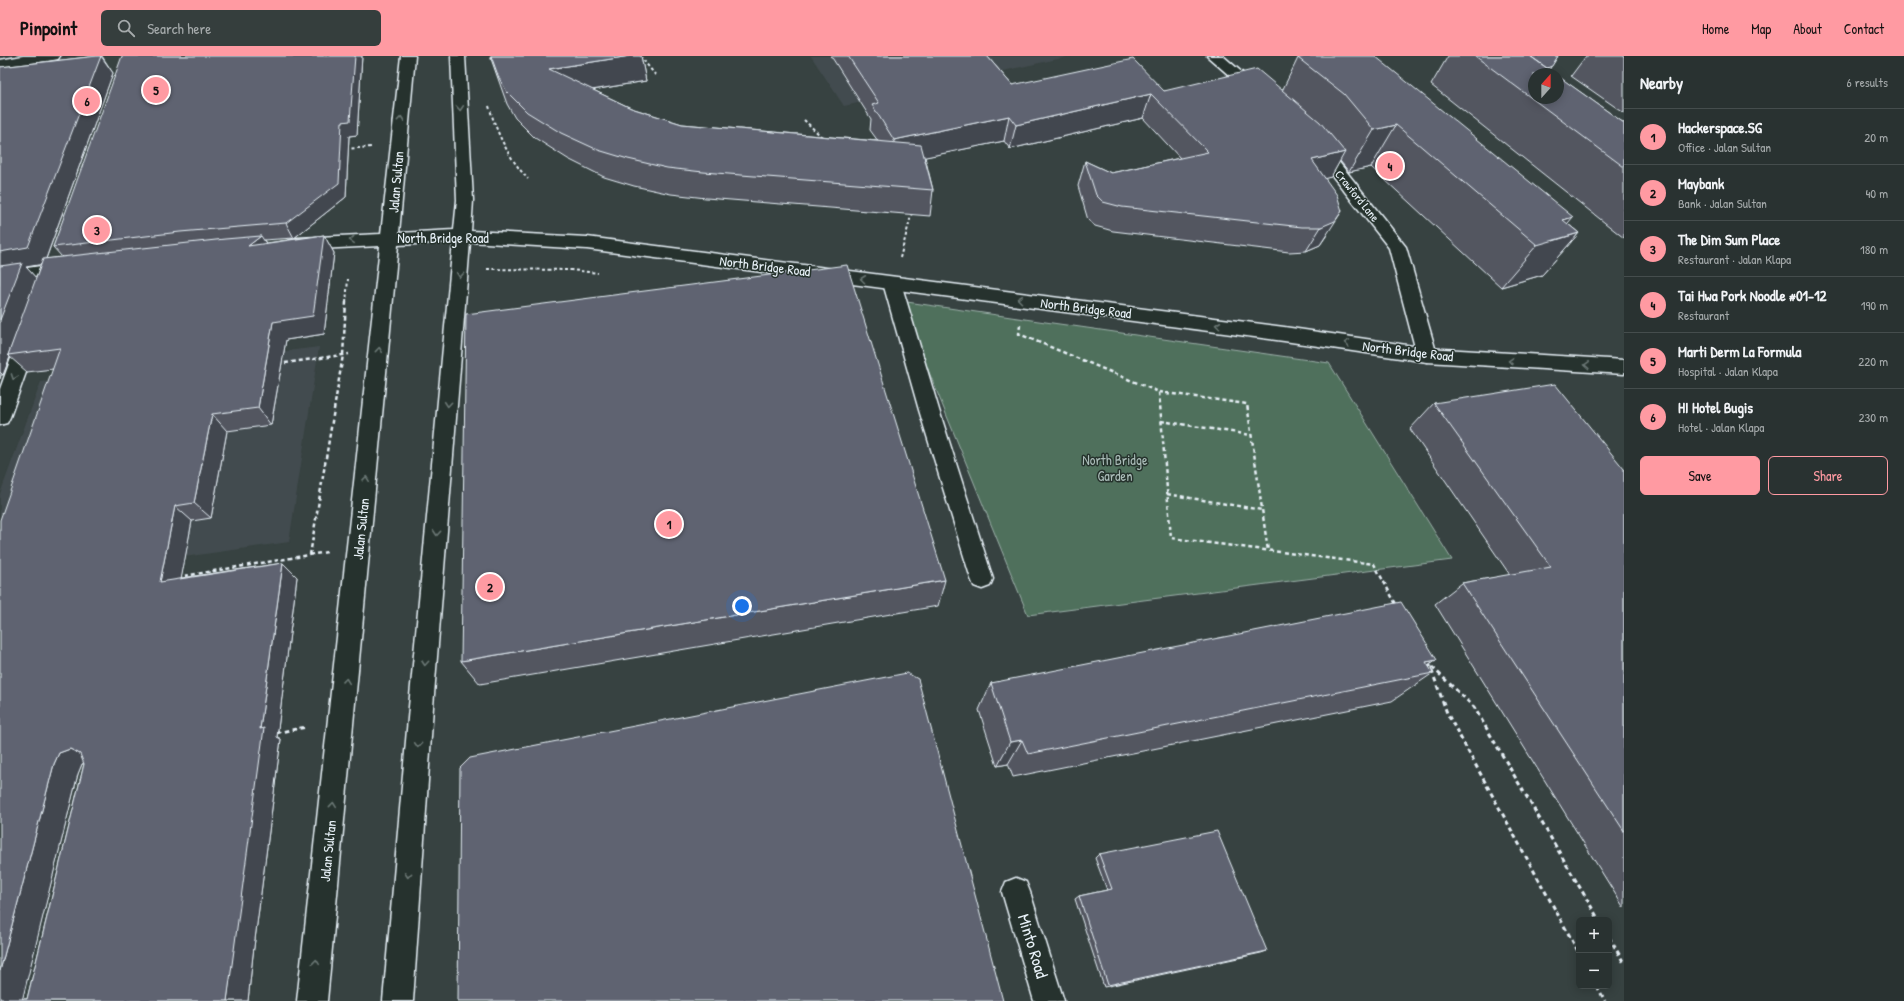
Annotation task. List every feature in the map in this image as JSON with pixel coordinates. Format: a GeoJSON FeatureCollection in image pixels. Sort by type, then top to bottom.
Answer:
{"type":"FeatureCollection","features":[{"type":"Feature","properties":{"kind":"main road"},"geometry":{"type":"LineString","coordinates":[[0,64],[53,56]]}},
{"type":"Feature","properties":{"kind":"main road","name":"Jalan Sultan"},"geometry":{"type":"LineString","coordinates":[[312,1001],[342,720],[408,56]]}},
{"type":"Feature","properties":{"kind":"main road"},"geometry":{"type":"LineString","coordinates":[[398,1001],[420,714],[465,200],[458,56]]}},
{"type":"Feature","properties":{"kind":"main road"},"geometry":{"type":"LineString","coordinates":[[1214,56],[1271,104]]}},
{"type":"Feature","properties":{"kind":"main road","name":"Crawford Lane"},"geometry":{"type":"LineString","coordinates":[[1303,132],[1314,142],[1397,247],[1427,355]]}},
{"type":"Feature","properties":{"kind":"main road","name":"North Bridge Road"},"geometry":{"type":"LineString","coordinates":[[282,245],[390,238],[462,236],[587,243],[1284,334],[1427,355],[1624,367]]}},
{"type":"Feature","properties":{"kind":"main road"},"geometry":{"type":"LineString","coordinates":[[0,278],[55,263],[84,266]]}},
{"type":"Feature","properties":{"kind":"main road"},"geometry":{"type":"LineString","coordinates":[[44,292],[55,263]]}},
{"type":"Feature","properties":{"kind":"main road"},"geometry":{"type":"LineString","coordinates":[[892,283],[926,402],[982,579]]}},
{"type":"Feature","properties":{"kind":"main road"},"geometry":{"type":"LineString","coordinates":[[2,409],[34,322]]}},
{"type":"Feature","properties":{"kind":"main road","name":"Minto Road"},"geometry":{"type":"LineString","coordinates":[[1016,892],[1049,1001]]}},
{"type":"Feature","properties":{"kind":"path"},"geometry":{"type":"LineString","coordinates":[[640,56],[657,77]]}},
{"type":"Feature","properties":{"kind":"path"},"geometry":{"type":"LineString","coordinates":[[488,101],[496,133],[510,160],[528,179]]}},
{"type":"Feature","properties":{"kind":"path"},"geometry":{"type":"LineString","coordinates":[[804,120],[825,140]]}},
{"type":"Feature","properties":{"kind":"path"},"geometry":{"type":"LineString","coordinates":[[344,150],[399,144]]}},
{"type":"Feature","properties":{"kind":"path"},"geometry":{"type":"LineString","coordinates":[[898,264],[912,210]]}},
{"type":"Feature","properties":{"kind":"path"},"geometry":{"type":"LineString","coordinates":[[310,555],[343,355],[348,279]]}},
{"type":"Feature","properties":{"kind":"path"},"geometry":{"type":"LineString","coordinates":[[272,365],[379,350]]}},
{"type":"Feature","properties":{"kind":"path"},"geometry":{"type":"LineString","coordinates":[[1159,392],[1247,404],[1268,551]]}},
{"type":"Feature","properties":{"kind":"path"},"geometry":{"type":"LineString","coordinates":[[1161,421],[1251,435]]}},
{"type":"Feature","properties":{"kind":"path"},"geometry":{"type":"LineString","coordinates":[[1167,494],[1262,510]]}},
{"type":"Feature","properties":{"kind":"path"},"geometry":{"type":"LineString","coordinates":[[1172,538],[1374,564],[1401,612]]}},
{"type":"Feature","properties":{"kind":"path"},"geometry":{"type":"LineString","coordinates":[[171,578],[359,546]]}},
{"type":"Feature","properties":{"kind":"path"},"geometry":{"type":"LineString","coordinates":[[1427,660],[1431,667],[1447,712],[1576,948]]}},
{"type":"Feature","properties":{"kind":"path"},"geometry":{"type":"LineString","coordinates":[[1431,667],[1474,706],[1597,917]]}},
{"type":"Feature","properties":{"kind":"path"},"geometry":{"type":"LineString","coordinates":[[272,733],[342,720]]}},
{"type":"Feature","properties":{"kind":"path"},"geometry":{"type":"LineString","coordinates":[[72,785],[85,778]]}},
{"type":"Feature","properties":{"kind":"path"},"geometry":{"type":"LineString","coordinates":[[1612,942],[1624,963]]}},
{"type":"Feature","properties":{"kind":"path"},"geometry":{"type":"LineString","coordinates":[[1599,989],[1605,1001]]}},
{"type":"Feature","properties":{"kind":"shaded area"},"geometry":{"type":"Polygon","coordinates":[[[811,56],[1071,56],[844,106],[811,56]]]}},
{"type":"Feature","properties":{"kind":"shaded area"},"geometry":{"type":"Polygon","coordinates":[[[319,347],[289,542],[0,583],[0,494],[41,382],[319,347]]]}},
{"type":"Feature","properties":{"kind":"green space","name":"North Bridge Garden"},"geometry":{"type":"Polygon","coordinates":[[[900,301],[1329,363],[1452,560],[1028,615],[900,301]]]}},
{"type":"Feature","properties":{"kind":"building"},"geometry":{"type":"Polygon","coordinates":[[[101,56],[28,247],[0,252],[0,67],[101,56]]]}},
{"type":"Feature","properties":{"kind":"building"},"geometry":{"type":"Polygon","coordinates":[[[122,56],[355,56],[350,121],[342,122],[339,183],[286,223],[180,232],[53,247],[122,56]]]}},
{"type":"Feature","properties":{"kind":"building"},"geometry":{"type":"Polygon","coordinates":[[[491,56],[630,56],[549,69],[631,108],[682,124],[921,145],[933,190],[667,168],[598,150],[561,133],[527,112],[507,92],[499,78],[491,56]]]}},
{"type":"Feature","properties":{"kind":"building"},"geometry":{"type":"Polygon","coordinates":[[[848,56],[987,56],[1012,85],[1133,59],[1164,91],[1257,69],[1320,122],[1345,152],[1312,160],[1337,195],[1342,211],[1335,221],[1321,227],[1302,227],[1122,207],[1103,202],[1096,195],[1085,161],[1111,173],[1208,152],[1151,94],[1016,125],[1009,116],[894,140],[872,105],[879,103],[848,56]]]}},
{"type":"Feature","properties":{"kind":"building"},"geometry":{"type":"Polygon","coordinates":[[[1306,56],[1375,56],[1573,217],[1563,220],[1579,233],[1537,245],[1396,125],[1374,130],[1344,94],[1298,58],[1306,56]]]}},
{"type":"Feature","properties":{"kind":"building"},"geometry":{"type":"Polygon","coordinates":[[[1475,56],[1530,56],[1547,68],[1528,68],[1528,95],[1475,56]]]}},
{"type":"Feature","properties":{"kind":"building"},"geometry":{"type":"Polygon","coordinates":[[[1530,56],[1558,56],[1552,66],[1547,68],[1530,56]]]}},
{"type":"Feature","properties":{"kind":"building"},"geometry":{"type":"Polygon","coordinates":[[[1564,80],[1624,123],[1624,167],[1539,104],[1564,104],[1564,80]]]}},
{"type":"Feature","properties":{"kind":"building"},"geometry":{"type":"Polygon","coordinates":[[[324,235],[313,316],[273,322],[258,408],[212,414],[194,503],[175,506],[160,582],[283,563],[260,729],[264,728],[227,1001],[0,1001],[0,999],[27,999],[84,764],[80,754],[70,749],[59,753],[54,764],[0,971],[0,520],[60,348],[8,355],[43,259],[261,236],[248,246],[324,235]]]}},
{"type":"Feature","properties":{"kind":"building"},"geometry":{"type":"Polygon","coordinates":[[[22,263],[0,320],[0,266],[22,263]]]}},
{"type":"Feature","properties":{"kind":"building"},"geometry":{"type":"Polygon","coordinates":[[[847,265],[945,580],[461,661],[466,314],[847,265]]]}},
{"type":"Feature","properties":{"kind":"building"},"geometry":{"type":"Polygon","coordinates":[[[1555,384],[1624,469],[1624,831],[1462,583],[1551,567],[1434,403],[1555,384]]]}},
{"type":"Feature","properties":{"kind":"building"},"geometry":{"type":"Polygon","coordinates":[[[1401,602],[1437,660],[1426,662],[1433,673],[1028,754],[1022,740],[1010,742],[991,683],[1401,602]]]}},
{"type":"Feature","properties":{"kind":"building"},"geometry":{"type":"Polygon","coordinates":[[[907,673],[918,679],[1003,1001],[458,1001],[460,768],[470,758],[907,673]]]}},
{"type":"Feature","properties":{"kind":"building"},"geometry":{"type":"Polygon","coordinates":[[[1217,831],[1267,951],[1108,985],[1079,896],[1112,889],[1099,854],[1217,831]]]}},
{"type":"Feature","properties":{"kind":"place","name":"Marti Derm La Formula"},"geometry":{"type":"Point","coordinates":[156,90]}},
{"type":"Feature","properties":{"kind":"place","name":"HI Hotel Bugis"},"geometry":{"type":"Point","coordinates":[87,101]}},
{"type":"Feature","properties":{"kind":"place","name":"Tai Hwa Pork Noodle #01-12"},"geometry":{"type":"Point","coordinates":[1390,166]}},
{"type":"Feature","properties":{"kind":"place","name":"The Dim Sum Place"},"geometry":{"type":"Point","coordinates":[97,230]}},
{"type":"Feature","properties":{"kind":"place","name":"Hackerspace.SG"},"geometry":{"type":"Point","coordinates":[669,524]}},
{"type":"Feature","properties":{"kind":"place","name":"Maybank"},"geometry":{"type":"Point","coordinates":[490,587]}}]}
